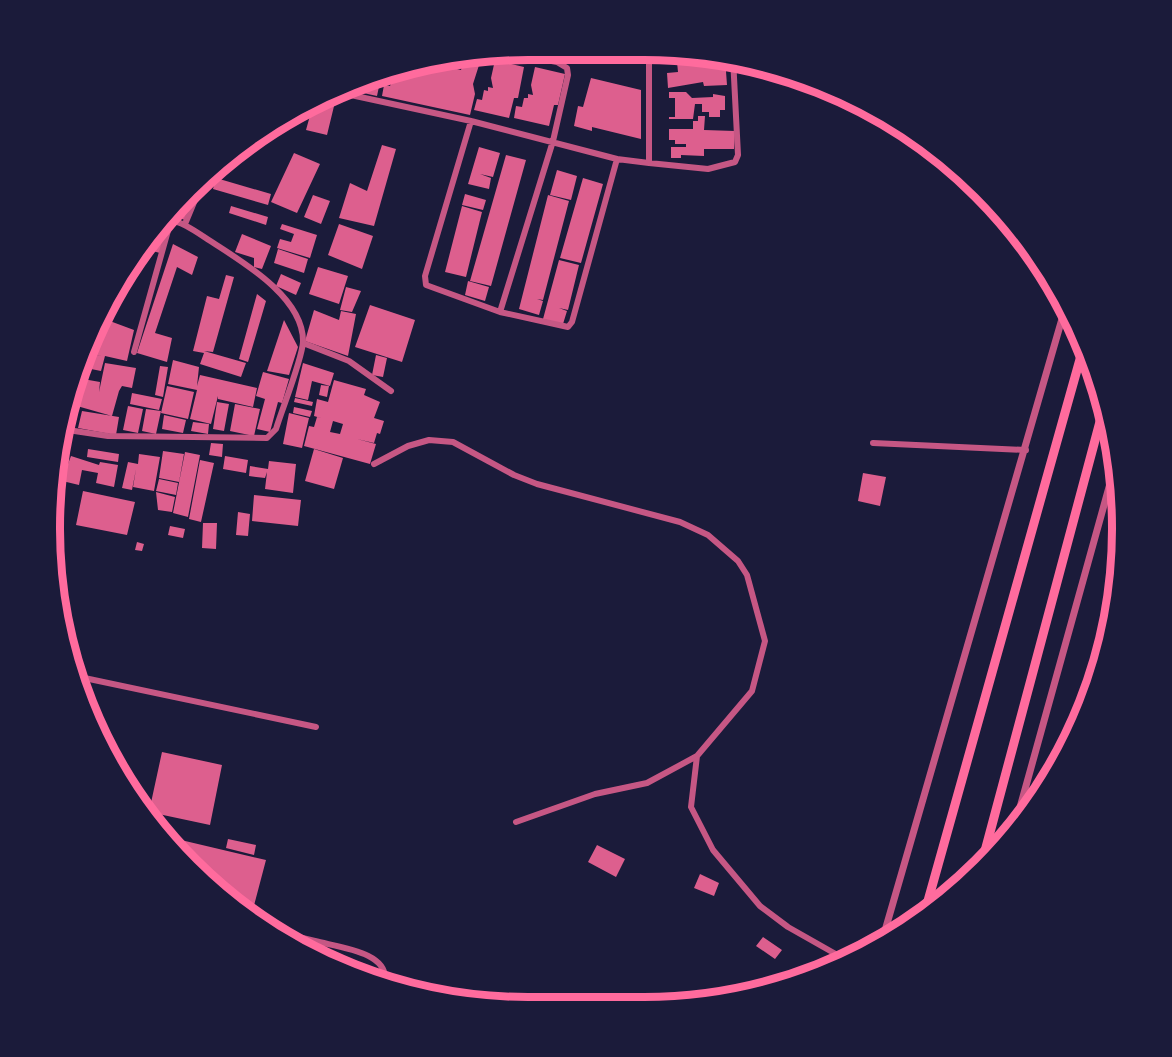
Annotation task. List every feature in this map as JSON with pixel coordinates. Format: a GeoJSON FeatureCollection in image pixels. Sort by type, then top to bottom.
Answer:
{"type":"FeatureCollection","features":[{"type":"Feature","properties":{"kind":"highway"},"geometry":{"type":"LineString","coordinates":[[928,901],[1080,359]]}},
{"type":"Feature","properties":{"kind":"highway"},"geometry":{"type":"LineString","coordinates":[[986,848],[1100,425]]}},
{"type":"Feature","properties":{"kind":"street"},"geometry":{"type":"LineString","coordinates":[[500,312],[553,141],[568,75],[567,68],[557,62],[547,60]]}},
{"type":"Feature","properties":{"kind":"street"},"geometry":{"type":"LineString","coordinates":[[649,60],[649,163]]}},
{"type":"Feature","properties":{"kind":"street"},"geometry":{"type":"LineString","coordinates":[[352,95],[471,121],[617,159],[708,169],[735,162],[738,155],[734,69]]}},
{"type":"Feature","properties":{"kind":"street"},"geometry":{"type":"LineString","coordinates":[[471,121],[424,280],[429,288],[500,312],[564,328],[570,325],[617,159]]}},
{"type":"Feature","properties":{"kind":"street"},"geometry":{"type":"LineString","coordinates":[[185,224],[196,199]]}},
{"type":"Feature","properties":{"kind":"street"},"geometry":{"type":"LineString","coordinates":[[70,431],[108,436],[267,438],[276,429],[303,344],[301,325],[286,301],[256,271],[185,224],[175,221]]}},
{"type":"Feature","properties":{"kind":"street"},"geometry":{"type":"LineString","coordinates":[[134,352],[165,233]]}},
{"type":"Feature","properties":{"kind":"street"},"geometry":{"type":"LineString","coordinates":[[885,929],[1062,318]]}},
{"type":"Feature","properties":{"kind":"street"},"geometry":{"type":"LineString","coordinates":[[303,344],[349,361],[391,391]]}},
{"type":"Feature","properties":{"kind":"street"},"geometry":{"type":"LineString","coordinates":[[374,464],[408,446],[429,440],[453,442],[514,475],[537,484],[680,522],[708,535],[738,561],[747,575],[765,641],[752,691],[697,756],[647,783],[595,794],[516,822]]}},
{"type":"Feature","properties":{"kind":"street"},"geometry":{"type":"LineString","coordinates":[[873,443],[1026,450]]}},
{"type":"Feature","properties":{"kind":"street"},"geometry":{"type":"LineString","coordinates":[[1021,806],[1110,485]]}},
{"type":"Feature","properties":{"kind":"street"},"geometry":{"type":"LineString","coordinates":[[85,678],[316,726]]}},
{"type":"Feature","properties":{"kind":"street"},"geometry":{"type":"LineString","coordinates":[[697,756],[690,807],[713,850],[760,906],[788,927],[837,955]]}},
{"type":"Feature","properties":{"kind":"street"},"geometry":{"type":"LineString","coordinates":[[300,938],[376,958],[383,967],[383,974]]}},
{"type":"Feature","properties":{"kind":"street"},"geometry":{"type":"LineString","coordinates":[[314,945],[315,941]]}},
{"type":"Feature","properties":{"kind":"building"},"geometry":{"type":"Polygon","coordinates":[[[495,61],[524,67],[518,98],[514,98],[509,118],[474,110],[477,99],[482,100],[484,90],[488,91],[488,87],[493,88],[491,78],[495,61]]]}},
{"type":"Feature","properties":{"kind":"building"},"geometry":{"type":"Polygon","coordinates":[[[665,61],[674,61],[726,67],[727,85],[704,86],[703,82],[668,88],[667,73],[678,72],[677,62],[665,63],[665,61]]]}},
{"type":"Feature","properties":{"kind":"building"},"geometry":{"type":"Polygon","coordinates":[[[480,63],[473,84],[475,94],[470,115],[382,96],[384,85],[390,86],[392,81],[407,76],[453,66],[461,70],[462,65],[480,63]]]}},
{"type":"Feature","properties":{"kind":"building"},"geometry":{"type":"Polygon","coordinates":[[[535,67],[565,74],[558,105],[554,105],[549,126],[514,118],[516,106],[522,107],[524,98],[528,98],[528,94],[533,95],[531,85],[535,67]]]}},
{"type":"Feature","properties":{"kind":"building"},"geometry":{"type":"Polygon","coordinates":[[[591,78],[641,90],[641,139],[592,127],[592,131],[574,126],[578,106],[583,107],[591,78]]]}},
{"type":"Feature","properties":{"kind":"building"},"geometry":{"type":"Polygon","coordinates":[[[379,85],[377,96],[359,92],[379,85]]]}},
{"type":"Feature","properties":{"kind":"building"},"geometry":{"type":"Polygon","coordinates":[[[669,92],[686,92],[692,98],[713,97],[713,94],[725,96],[725,110],[720,110],[720,117],[709,117],[709,112],[702,112],[702,104],[695,104],[693,119],[669,119],[669,117],[675,117],[675,98],[669,98],[669,92]]]}},
{"type":"Feature","properties":{"kind":"building"},"geometry":{"type":"Polygon","coordinates":[[[335,102],[327,135],[306,130],[310,114],[335,102]]]}},
{"type":"Feature","properties":{"kind":"building"},"geometry":{"type":"Polygon","coordinates":[[[698,116],[705,116],[704,130],[735,131],[734,149],[704,149],[704,156],[681,155],[681,158],[671,158],[671,147],[686,147],[686,144],[675,144],[675,140],[669,140],[669,129],[693,129],[693,121],[698,121],[698,116]]]}},
{"type":"Feature","properties":{"kind":"building"},"geometry":{"type":"Polygon","coordinates":[[[382,145],[396,149],[374,226],[339,218],[350,183],[367,191],[382,145]]]}},
{"type":"Feature","properties":{"kind":"building"},"geometry":{"type":"Polygon","coordinates":[[[479,147],[500,153],[493,177],[480,174],[491,178],[489,189],[468,184],[479,147]]]}},
{"type":"Feature","properties":{"kind":"building"},"geometry":{"type":"Polygon","coordinates":[[[294,153],[320,164],[297,213],[271,202],[294,153]]]}},
{"type":"Feature","properties":{"kind":"building"},"geometry":{"type":"Polygon","coordinates":[[[506,155],[526,160],[491,286],[470,281],[506,155]]]}},
{"type":"Feature","properties":{"kind":"building"},"geometry":{"type":"Polygon","coordinates":[[[557,170],[577,176],[571,200],[550,195],[557,170]]]}},
{"type":"Feature","properties":{"kind":"building"},"geometry":{"type":"Polygon","coordinates":[[[217,178],[271,194],[268,205],[213,189],[217,178]]]}},
{"type":"Feature","properties":{"kind":"building"},"geometry":{"type":"Polygon","coordinates":[[[583,178],[603,184],[581,263],[560,258],[583,178]]]}},
{"type":"Feature","properties":{"kind":"building"},"geometry":{"type":"Polygon","coordinates":[[[465,194],[486,200],[483,210],[462,205],[465,194]]]}},
{"type":"Feature","properties":{"kind":"building"},"geometry":{"type":"Polygon","coordinates":[[[313,195],[330,201],[321,224],[304,217],[313,195]]]}},
{"type":"Feature","properties":{"kind":"building"},"geometry":{"type":"Polygon","coordinates":[[[548,195],[569,201],[543,300],[537,299],[543,301],[539,315],[519,309],[548,195]]]}},
{"type":"Feature","properties":{"kind":"building"},"geometry":{"type":"Polygon","coordinates":[[[191,204],[185,220],[178,218],[191,204]]]}},
{"type":"Feature","properties":{"kind":"building"},"geometry":{"type":"Polygon","coordinates":[[[231,206],[268,217],[266,225],[229,213],[231,206]]]}},
{"type":"Feature","properties":{"kind":"building"},"geometry":{"type":"Polygon","coordinates":[[[462,206],[482,212],[466,277],[445,272],[462,206]]]}},
{"type":"Feature","properties":{"kind":"building"},"geometry":{"type":"Polygon","coordinates":[[[282,224],[317,235],[310,258],[277,248],[280,239],[291,242],[294,234],[280,229],[282,224]]]}},
{"type":"Feature","properties":{"kind":"building"},"geometry":{"type":"Polygon","coordinates":[[[339,224],[373,236],[362,269],[328,255],[339,224]]]}},
{"type":"Feature","properties":{"kind":"building"},"geometry":{"type":"Polygon","coordinates":[[[242,234],[271,246],[262,269],[254,267],[254,258],[235,252],[242,234]]]}},
{"type":"Feature","properties":{"kind":"building"},"geometry":{"type":"Polygon","coordinates":[[[162,237],[164,238],[160,253],[151,251],[162,237]]]}},
{"type":"Feature","properties":{"kind":"building"},"geometry":{"type":"Polygon","coordinates":[[[173,244],[198,257],[192,275],[177,267],[155,333],[172,338],[167,362],[137,353],[173,244]]]}},
{"type":"Feature","properties":{"kind":"building"},"geometry":{"type":"Polygon","coordinates":[[[278,249],[308,259],[304,273],[274,263],[278,249]]]}},
{"type":"Feature","properties":{"kind":"building"},"geometry":{"type":"Polygon","coordinates":[[[559,260],[579,265],[568,310],[559,308],[567,311],[563,324],[543,319],[559,260]]]}},
{"type":"Feature","properties":{"kind":"building"},"geometry":{"type":"Polygon","coordinates":[[[318,267],[348,276],[339,304],[309,294],[318,267]]]}},
{"type":"Feature","properties":{"kind":"building"},"geometry":{"type":"Polygon","coordinates":[[[281,274],[301,283],[296,295],[276,286],[281,274]]]}},
{"type":"Feature","properties":{"kind":"building"},"geometry":{"type":"Polygon","coordinates":[[[226,275],[234,277],[213,352],[204,351],[246,363],[241,377],[200,364],[204,353],[193,351],[207,296],[219,299],[226,275]]]}},
{"type":"Feature","properties":{"kind":"building"},"geometry":{"type":"Polygon","coordinates":[[[468,281],[489,287],[485,301],[465,295],[468,281]]]}},
{"type":"Feature","properties":{"kind":"building"},"geometry":{"type":"Polygon","coordinates":[[[346,287],[361,291],[352,312],[340,310],[346,287]]]}},
{"type":"Feature","properties":{"kind":"building"},"geometry":{"type":"Polygon","coordinates":[[[257,294],[266,301],[248,362],[239,359],[257,294]]]}},
{"type":"Feature","properties":{"kind":"building"},"geometry":{"type":"Polygon","coordinates":[[[370,305],[415,320],[402,362],[355,347],[370,305]]]}},
{"type":"Feature","properties":{"kind":"building"},"geometry":{"type":"Polygon","coordinates":[[[314,310],[339,320],[341,311],[356,314],[348,356],[305,341],[314,310]]]}},
{"type":"Feature","properties":{"kind":"building"},"geometry":{"type":"Polygon","coordinates":[[[108,320],[134,330],[127,361],[105,356],[101,371],[89,369],[94,354],[101,356],[94,354],[108,320]]]}},
{"type":"Feature","properties":{"kind":"building"},"geometry":{"type":"Polygon","coordinates":[[[284,320],[298,347],[289,375],[267,371],[284,320]]]}},
{"type":"Feature","properties":{"kind":"building"},"geometry":{"type":"Polygon","coordinates":[[[376,355],[387,358],[383,377],[372,375],[376,355]]]}},
{"type":"Feature","properties":{"kind":"building"},"geometry":{"type":"Polygon","coordinates":[[[173,360],[199,367],[197,386],[200,375],[257,388],[253,407],[218,399],[218,396],[211,424],[190,419],[197,390],[168,384],[173,360]]]}},
{"type":"Feature","properties":{"kind":"building"},"geometry":{"type":"Polygon","coordinates":[[[105,363],[136,368],[132,388],[122,386],[112,416],[77,406],[85,379],[100,382],[99,392],[105,363]]]}},
{"type":"Feature","properties":{"kind":"building"},"geometry":{"type":"Polygon","coordinates":[[[303,363],[334,373],[330,386],[312,381],[308,400],[295,397],[303,363]]]}},
{"type":"Feature","properties":{"kind":"building"},"geometry":{"type":"Polygon","coordinates":[[[160,366],[168,367],[163,397],[155,395],[160,366]]]}},
{"type":"Feature","properties":{"kind":"building"},"geometry":{"type":"Polygon","coordinates":[[[263,372],[289,379],[282,403],[278,402],[270,432],[257,429],[265,399],[256,396],[263,372]]]}},
{"type":"Feature","properties":{"kind":"building"},"geometry":{"type":"Polygon","coordinates":[[[334,380],[366,389],[364,395],[380,402],[374,418],[384,421],[380,434],[377,433],[374,443],[357,439],[376,444],[370,464],[304,446],[309,426],[314,427],[317,417],[324,419],[314,416],[317,399],[328,402],[334,380]],[[333,421],[330,432],[340,434],[343,424],[333,421]]]}},
{"type":"Feature","properties":{"kind":"building"},"geometry":{"type":"Polygon","coordinates":[[[321,385],[329,386],[327,397],[319,395],[321,385]]]}},
{"type":"Feature","properties":{"kind":"building"},"geometry":{"type":"Polygon","coordinates":[[[167,386],[194,392],[188,419],[161,413],[167,386]]]}},
{"type":"Feature","properties":{"kind":"building"},"geometry":{"type":"Polygon","coordinates":[[[132,393],[162,399],[159,410],[130,404],[132,393]]]}},
{"type":"Feature","properties":{"kind":"building"},"geometry":{"type":"Polygon","coordinates":[[[295,398],[313,402],[312,406],[294,402],[295,398]]]}},
{"type":"Feature","properties":{"kind":"building"},"geometry":{"type":"Polygon","coordinates":[[[217,402],[229,404],[224,431],[213,429],[217,402]]]}},
{"type":"Feature","properties":{"kind":"building"},"geometry":{"type":"Polygon","coordinates":[[[235,404],[260,409],[254,436],[230,431],[235,404]]]}},
{"type":"Feature","properties":{"kind":"building"},"geometry":{"type":"Polygon","coordinates":[[[128,406],[143,409],[138,433],[123,430],[128,406]]]}},
{"type":"Feature","properties":{"kind":"building"},"geometry":{"type":"Polygon","coordinates":[[[294,407],[312,411],[310,417],[293,413],[294,407]]]}},
{"type":"Feature","properties":{"kind":"building"},"geometry":{"type":"Polygon","coordinates":[[[146,409],[161,411],[156,434],[142,431],[146,409]]]}},
{"type":"Feature","properties":{"kind":"building"},"geometry":{"type":"Polygon","coordinates":[[[82,411],[119,417],[116,435],[78,428],[82,411]]]}},
{"type":"Feature","properties":{"kind":"building"},"geometry":{"type":"Polygon","coordinates":[[[289,413],[309,418],[302,448],[283,444],[289,413]]]}},
{"type":"Feature","properties":{"kind":"building"},"geometry":{"type":"Polygon","coordinates":[[[164,415],[186,420],[183,433],[162,429],[164,415]]]}},
{"type":"Feature","properties":{"kind":"building"},"geometry":{"type":"Polygon","coordinates":[[[193,422],[209,424],[208,434],[191,431],[193,422]]]}},
{"type":"Feature","properties":{"kind":"building"},"geometry":{"type":"Polygon","coordinates":[[[211,443],[223,444],[222,457],[209,455],[211,443]]]}},
{"type":"Feature","properties":{"kind":"building"},"geometry":{"type":"Polygon","coordinates":[[[88,449],[119,454],[118,462],[87,457],[88,449]]]}},
{"type":"Feature","properties":{"kind":"building"},"geometry":{"type":"Polygon","coordinates":[[[314,449],[343,458],[334,489],[305,481],[314,449]]]}},
{"type":"Feature","properties":{"kind":"building"},"geometry":{"type":"Polygon","coordinates":[[[163,451],[184,454],[179,482],[159,478],[163,451]]]}},
{"type":"Feature","properties":{"kind":"building"},"geometry":{"type":"Polygon","coordinates":[[[185,452],[200,455],[188,517],[173,513],[185,452]]]}},
{"type":"Feature","properties":{"kind":"building"},"geometry":{"type":"Polygon","coordinates":[[[139,454],[160,457],[154,491],[133,487],[136,469],[132,490],[122,488],[128,462],[138,464],[139,454]]]}},
{"type":"Feature","properties":{"kind":"building"},"geometry":{"type":"Polygon","coordinates":[[[66,455],[69,455],[68,464],[71,456],[99,465],[100,462],[118,465],[114,487],[96,483],[98,473],[82,470],[79,485],[63,481],[66,455]]]}},
{"type":"Feature","properties":{"kind":"building"},"geometry":{"type":"Polygon","coordinates":[[[225,456],[248,460],[246,473],[223,469],[225,456]]]}},
{"type":"Feature","properties":{"kind":"building"},"geometry":{"type":"Polygon","coordinates":[[[200,460],[214,463],[201,522],[189,519],[200,460]]]}},
{"type":"Feature","properties":{"kind":"building"},"geometry":{"type":"Polygon","coordinates":[[[269,461],[296,464],[293,493],[265,489],[267,472],[265,478],[249,476],[250,466],[268,469],[269,461]]]}},
{"type":"Feature","properties":{"kind":"building"},"geometry":{"type":"Polygon","coordinates":[[[863,473],[886,477],[880,506],[858,501],[863,473]]]}},
{"type":"Feature","properties":{"kind":"building"},"geometry":{"type":"Polygon","coordinates":[[[159,479],[178,483],[176,495],[156,491],[159,479]]]}},
{"type":"Feature","properties":{"kind":"building"},"geometry":{"type":"Polygon","coordinates":[[[83,491],[135,502],[127,535],[76,525],[83,491]]]}},
{"type":"Feature","properties":{"kind":"building"},"geometry":{"type":"Polygon","coordinates":[[[156,492],[175,497],[172,512],[158,510],[156,492]]]}},
{"type":"Feature","properties":{"kind":"building"},"geometry":{"type":"Polygon","coordinates":[[[254,495],[301,500],[298,526],[252,521],[254,495]]]}},
{"type":"Feature","properties":{"kind":"building"},"geometry":{"type":"Polygon","coordinates":[[[238,512],[250,514],[248,536],[236,535],[238,512]]]}},
{"type":"Feature","properties":{"kind":"building"},"geometry":{"type":"Polygon","coordinates":[[[203,523],[217,523],[216,549],[202,548],[203,523]]]}},
{"type":"Feature","properties":{"kind":"building"},"geometry":{"type":"Polygon","coordinates":[[[170,526],[185,529],[183,538],[168,535],[170,526]]]}},
{"type":"Feature","properties":{"kind":"building"},"geometry":{"type":"Polygon","coordinates":[[[137,542],[144,544],[142,551],[135,550],[137,542]]]}},
{"type":"Feature","properties":{"kind":"building"},"geometry":{"type":"Polygon","coordinates":[[[162,752],[222,765],[210,825],[157,814],[151,805],[162,752]]]}},
{"type":"Feature","properties":{"kind":"building"},"geometry":{"type":"Polygon","coordinates":[[[178,839],[266,860],[253,908],[220,881],[178,839]]]}},
{"type":"Feature","properties":{"kind":"building"},"geometry":{"type":"Polygon","coordinates":[[[228,839],[256,845],[254,855],[226,848],[228,839]]]}},
{"type":"Feature","properties":{"kind":"building"},"geometry":{"type":"Polygon","coordinates":[[[597,845],[625,859],[616,877],[588,862],[597,845]]]}},
{"type":"Feature","properties":{"kind":"building"},"geometry":{"type":"Polygon","coordinates":[[[700,874],[719,883],[714,896],[694,888],[700,874]]]}},
{"type":"Feature","properties":{"kind":"building"},"geometry":{"type":"Polygon","coordinates":[[[763,937],[782,950],[775,959],[756,946],[763,937]]]}}]}
